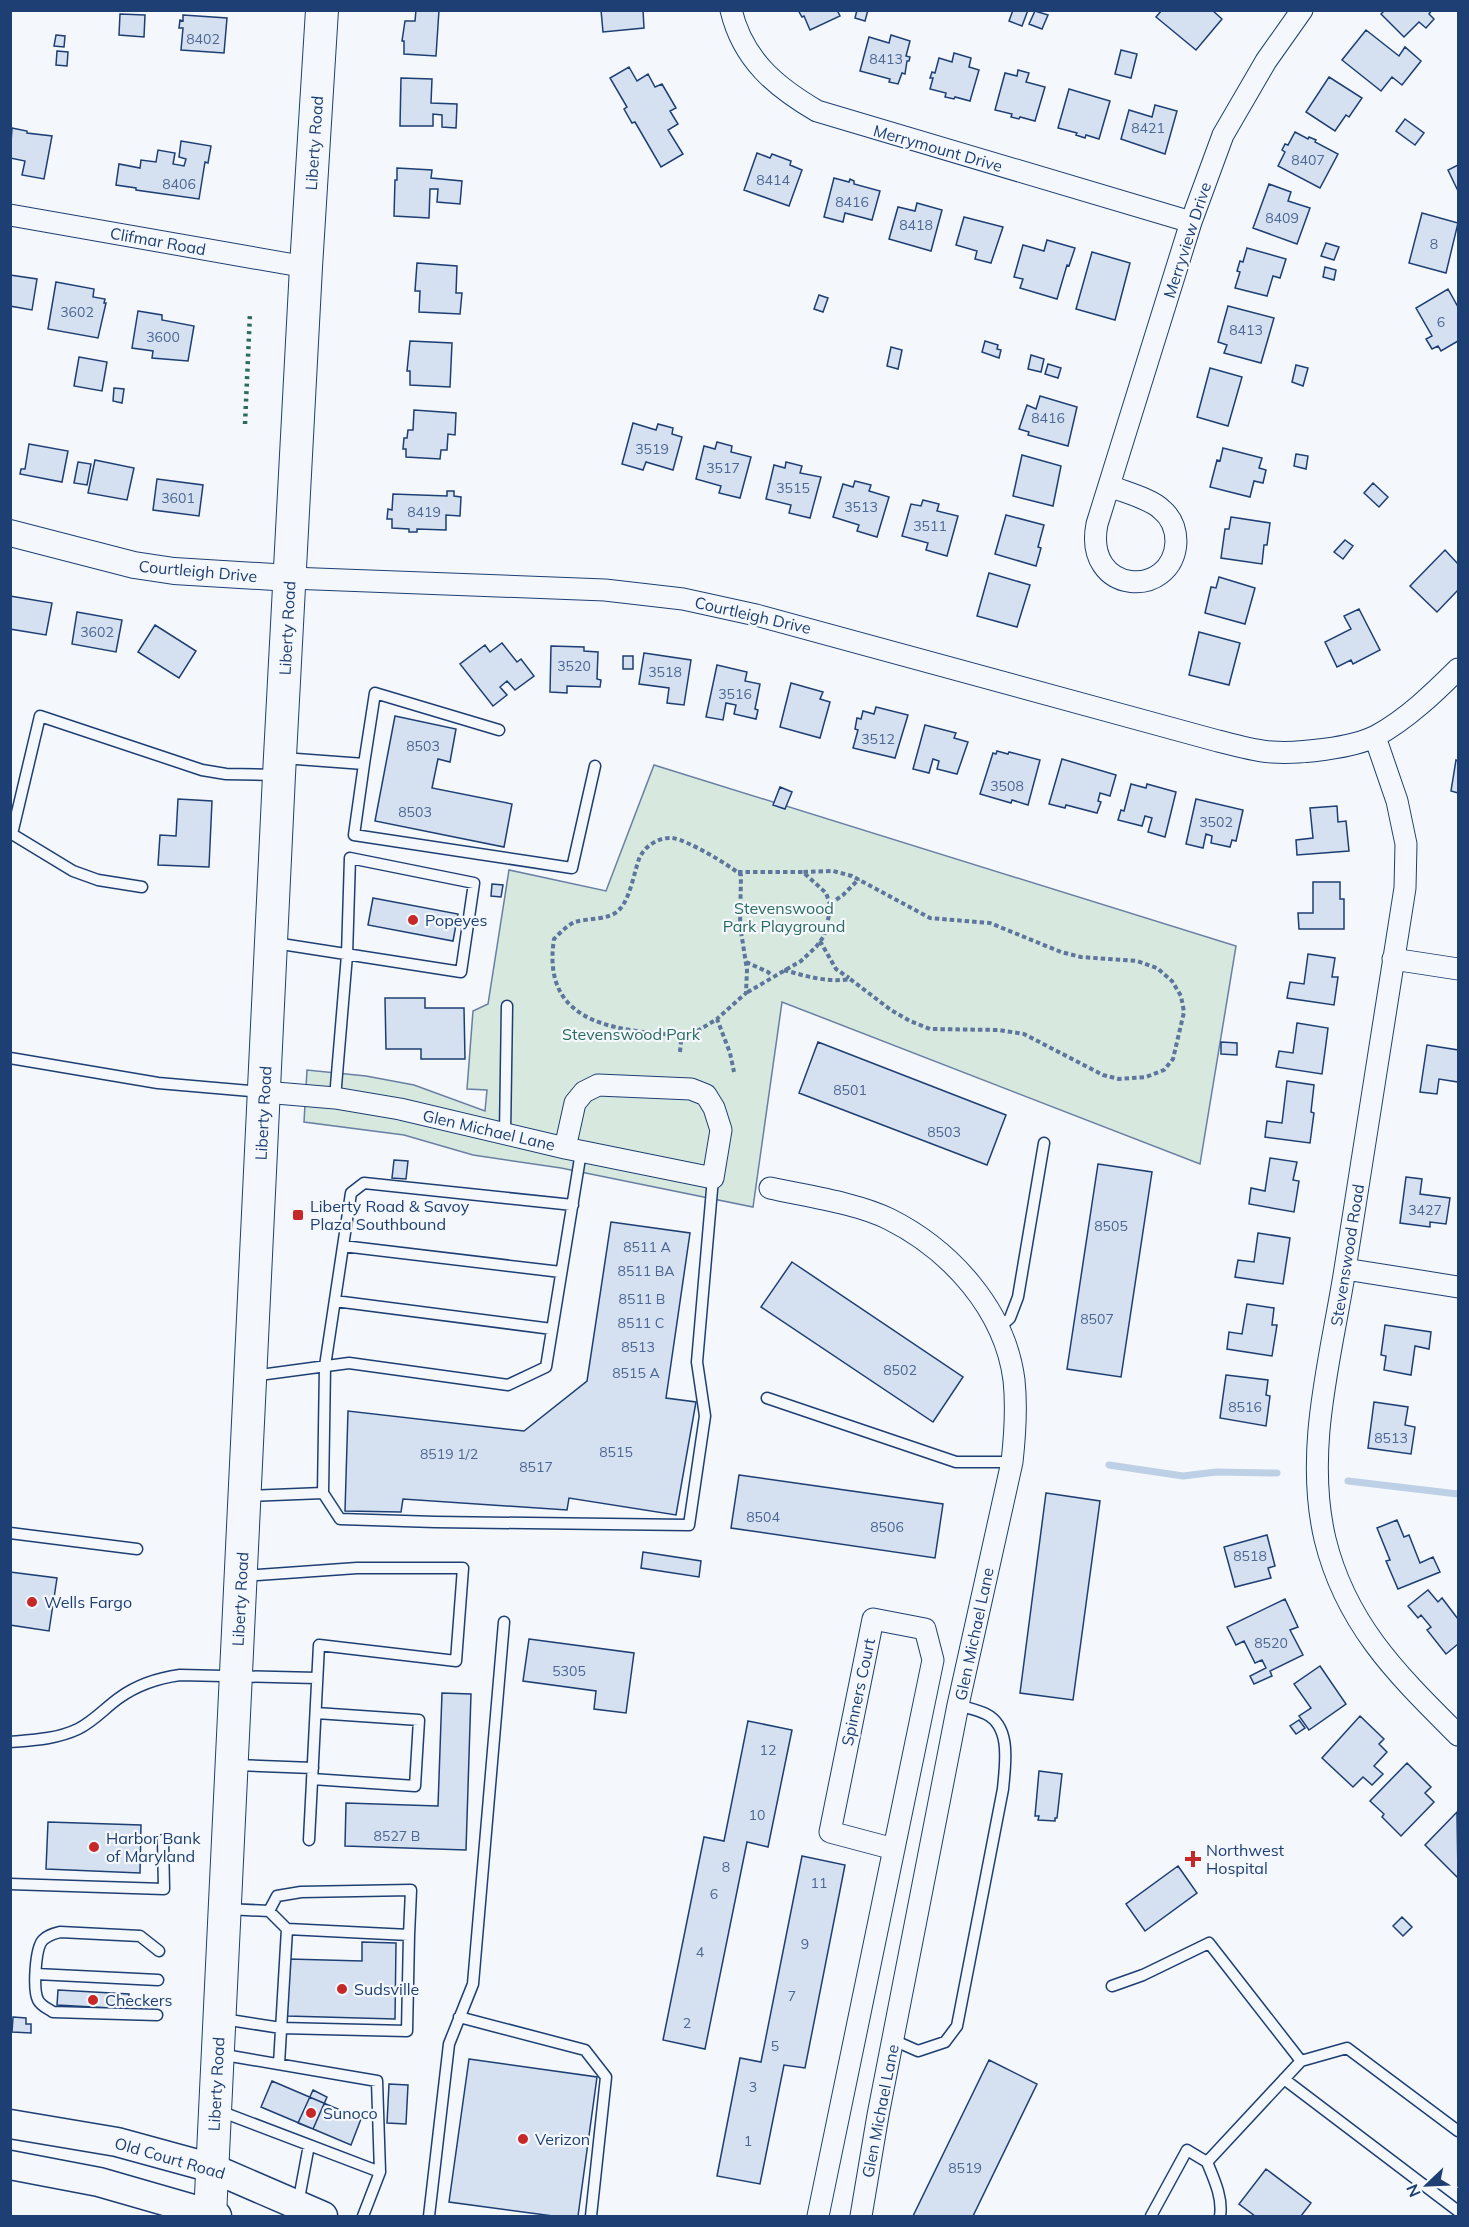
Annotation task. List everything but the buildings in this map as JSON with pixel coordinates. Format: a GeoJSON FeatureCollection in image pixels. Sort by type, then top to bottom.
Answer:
{"type":"FeatureCollection","features":[{"type":"Feature","properties":{"kind":"main road","name":"Liberty Road"},"geometry":{"type":"LineString","coordinates":[[212,2216],[212,2168],[280,767],[322,10]]}},
{"type":"Feature","properties":{"kind":"main road","name":"Old Court Road"},"geometry":{"type":"LineString","coordinates":[[10,2124],[117,2142],[212,2168],[311,2210]]}},
{"type":"Feature","properties":{"kind":"main road"},"geometry":{"type":"LineString","coordinates":[[10,2165],[99,2182],[212,2216]]}},
{"type":"Feature","properties":{"kind":"street","name":"Merrymount Drive"},"geometry":{"type":"LineString","coordinates":[[731,10],[746,48],[765,74],[787,94],[817,111],[1191,222]]}},
{"type":"Feature","properties":{"kind":"street","name":"Merryview Drive"},"geometry":{"type":"LineString","coordinates":[[1110,486],[1160,507],[1170,519],[1176,534],[1175,551],[1166,568],[1150,579],[1137,582],[1117,578],[1101,563],[1096,552],[1097,524],[1191,222],[1223,135],[1266,61],[1302,10]]}},
{"type":"Feature","properties":{"kind":"street","name":"Clifmar Road"},"geometry":{"type":"LineString","coordinates":[[10,215],[306,267]]}},
{"type":"Feature","properties":{"kind":"street","name":"Courtleigh Drive"},"geometry":{"type":"LineString","coordinates":[[10,533],[134,565],[174,571],[290,578],[605,590],[683,599],[756,615],[1218,741],[1271,752],[1318,750],[1375,737],[1407,716],[1458,669]]}},
{"type":"Feature","properties":{"kind":"street","name":"Stevenswood Road"},"geometry":{"type":"LineString","coordinates":[[1375,737],[1397,801],[1406,844],[1405,888],[1323,1396],[1317,1447],[1317,1496],[1326,1540],[1339,1580],[1353,1612],[1374,1646],[1400,1677],[1458,1735]]}},
{"type":"Feature","properties":{"kind":"street"},"geometry":{"type":"LineString","coordinates":[[1393,959],[1458,969]]}},
{"type":"Feature","properties":{"kind":"street"},"geometry":{"type":"LineString","coordinates":[[573,1150],[575,1103],[584,1092],[598,1085],[691,1089],[706,1095],[714,1107],[721,1130],[713,1178]]}},
{"type":"Feature","properties":{"kind":"street","name":"Glen Michael Lane"},"geometry":{"type":"LineString","coordinates":[[264,1092],[336,1098],[400,1109],[573,1150],[713,1178]]}},
{"type":"Feature","properties":{"kind":"street","name":"Glen Michael Lane"},"geometry":{"type":"LineString","coordinates":[[770,1188],[853,1207],[888,1218],[920,1237],[948,1258],[973,1286],[998,1330],[1006,1347],[1014,1379],[1016,1425],[1011,1462],[958,1706],[878,2115],[861,2217]]}},
{"type":"Feature","properties":{"kind":"street"},"geometry":{"type":"LineString","coordinates":[[1345,1269],[1458,1287]]}},
{"type":"Feature","properties":{"kind":"street","name":"Spinners Court"},"geometry":{"type":"LineString","coordinates":[[818,2217],[894,1849],[933,1660],[925,1629],[873,1619],[830,1832],[894,1849]]}},
{"type":"Feature","properties":{"kind":"lane"},"geometry":{"type":"LineString","coordinates":[[500,730],[375,693],[354,835],[573,868],[595,766]]}},
{"type":"Feature","properties":{"kind":"lane"},"geometry":{"type":"LineString","coordinates":[[142,887],[98,880],[73,871],[12,834],[40,716],[202,770],[225,774],[280,767],[364,764]]}},
{"type":"Feature","properties":{"kind":"lane"},"geometry":{"type":"LineString","coordinates":[[272,943],[347,955],[461,972],[474,883],[350,858],[347,955],[336,1098]]}},
{"type":"Feature","properties":{"kind":"lane"},"geometry":{"type":"LineString","coordinates":[[505,1134],[507,1006]]}},
{"type":"Feature","properties":{"kind":"lane"},"geometry":{"type":"LineString","coordinates":[[10,1058],[158,1083],[264,1092]]}},
{"type":"Feature","properties":{"kind":"lane"},"geometry":{"type":"LineString","coordinates":[[998,1330],[1010,1318],[1018,1297],[1044,1143]]}},
{"type":"Feature","properties":{"kind":"lane"},"geometry":{"type":"LineString","coordinates":[[251,1376],[349,1363],[508,1385],[546,1366],[573,1205],[573,1150]]}},
{"type":"Feature","properties":{"kind":"lane"},"geometry":{"type":"LineString","coordinates":[[573,1205],[364,1184],[351,1193],[326,1366],[323,1493],[339,1519],[689,1525],[705,1416],[697,1362],[713,1178]]}},
{"type":"Feature","properties":{"kind":"lane"},"geometry":{"type":"LineString","coordinates":[[343,1246],[561,1272]]}},
{"type":"Feature","properties":{"kind":"lane"},"geometry":{"type":"LineString","coordinates":[[335,1301],[552,1329]]}},
{"type":"Feature","properties":{"kind":"lane"},"geometry":{"type":"LineString","coordinates":[[767,1398],[956,1462],[1011,1462]]}},
{"type":"Feature","properties":{"kind":"lane"},"geometry":{"type":"LineString","coordinates":[[245,1496],[323,1493]]}},
{"type":"Feature","properties":{"kind":"lane"},"geometry":{"type":"LineString","coordinates":[[10,1533],[138,1549]]}},
{"type":"Feature","properties":{"kind":"lane"},"geometry":{"type":"LineString","coordinates":[[241,1576],[357,1568],[462,1568],[456,1661],[319,1645],[309,1840]]}},
{"type":"Feature","properties":{"kind":"lane"},"geometry":{"type":"LineString","coordinates":[[429,2217],[448,2044],[473,1984],[504,1622]]}},
{"type":"Feature","properties":{"kind":"lane"},"geometry":{"type":"LineString","coordinates":[[10,1742],[47,1739],[65,1734],[97,1717],[119,1698],[147,1683],[163,1678],[180,1675],[317,1678]]}},
{"type":"Feature","properties":{"kind":"lane"},"geometry":{"type":"LineString","coordinates":[[893,2040],[918,2051],[945,2042],[957,2026],[1003,1789],[1005,1754],[1003,1732],[987,1714],[958,1706]]}},
{"type":"Feature","properties":{"kind":"lane"},"geometry":{"type":"LineString","coordinates":[[312,1779],[415,1786],[419,1720],[315,1713]]}},
{"type":"Feature","properties":{"kind":"lane"},"geometry":{"type":"LineString","coordinates":[[232,1765],[312,1768]]}},
{"type":"Feature","properties":{"kind":"lane"},"geometry":{"type":"LineString","coordinates":[[10,1884],[164,1890],[163,1840]]}},
{"type":"Feature","properties":{"kind":"lane"},"geometry":{"type":"LineString","coordinates":[[220,2018],[281,2028],[407,2031],[411,1890],[301,1892],[277,1896],[269,1911]]}},
{"type":"Feature","properties":{"kind":"lane"},"geometry":{"type":"LineString","coordinates":[[225,1909],[269,1911],[287,1929],[409,1935]]}},
{"type":"Feature","properties":{"kind":"lane"},"geometry":{"type":"LineString","coordinates":[[279,2064],[287,1929]]}},
{"type":"Feature","properties":{"kind":"lane"},"geometry":{"type":"LineString","coordinates":[[157,2015],[53,2012],[42,2006],[35,1989],[38,1948],[41,1941],[49,1935],[60,1932],[140,1936],[159,1951]]}},
{"type":"Feature","properties":{"kind":"lane"},"geometry":{"type":"LineString","coordinates":[[1112,1986],[1143,1975],[1209,1943],[1301,2061]]}},
{"type":"Feature","properties":{"kind":"lane"},"geometry":{"type":"LineString","coordinates":[[36,1974],[158,1980]]}},
{"type":"Feature","properties":{"kind":"lane"},"geometry":{"type":"LineString","coordinates":[[459,2018],[585,2050],[606,2077],[591,2217]]}},
{"type":"Feature","properties":{"kind":"lane"},"geometry":{"type":"LineString","coordinates":[[1207,2162],[1301,2061],[1347,2048],[1458,2131]]}},
{"type":"Feature","properties":{"kind":"lane"},"geometry":{"type":"LineString","coordinates":[[218,2053],[377,2081],[380,2172],[363,2217]]}},
{"type":"Feature","properties":{"kind":"lane"},"geometry":{"type":"LineString","coordinates":[[1284,2079],[1458,2211]]}},
{"type":"Feature","properties":{"kind":"lane"},"geometry":{"type":"LineString","coordinates":[[215,2109],[380,2172]]}},
{"type":"Feature","properties":{"kind":"lane"},"geometry":{"type":"LineString","coordinates":[[309,2145],[311,2210]]}},
{"type":"Feature","properties":{"kind":"lane"},"geometry":{"type":"LineString","coordinates":[[1150,2217],[1187,2150],[1207,2162],[1217,2186],[1221,2208],[1220,2217]]}},
{"type":"Feature","properties":{"kind":"path"},"geometry":{"type":"LineString","coordinates":[[690,1036],[617,1028],[591,1021],[572,1008],[560,991],[552,971],[554,939],[574,923],[612,914],[619,910],[633,879],[640,856],[648,846],[672,838],[688,844],[741,875],[740,925],[747,970],[746,993]]}},
{"type":"Feature","properties":{"kind":"path"},"geometry":{"type":"LineString","coordinates":[[737,872],[833,871],[859,879],[930,918],[990,923],[1061,952],[1081,957],[1137,961],[1157,968],[1172,981],[1181,996],[1184,1012],[1173,1059],[1164,1070],[1146,1077],[1119,1078],[1103,1075],[1024,1034],[999,1030],[930,1029],[891,1010],[836,969],[820,941]]}},
{"type":"Feature","properties":{"kind":"path"},"geometry":{"type":"LineString","coordinates":[[680,1052],[681,1041],[717,1019],[746,993],[801,961],[824,936],[831,907],[826,893],[803,872]]}},
{"type":"Feature","properties":{"kind":"path"},"geometry":{"type":"LineString","coordinates":[[830,904],[859,879]]}},
{"type":"Feature","properties":{"kind":"path"},"geometry":{"type":"LineString","coordinates":[[745,962],[772,976]]}},
{"type":"Feature","properties":{"kind":"path"},"geometry":{"type":"LineString","coordinates":[[784,970],[822,979],[839,981],[850,979]]}},
{"type":"Feature","properties":{"kind":"path"},"geometry":{"type":"LineString","coordinates":[[717,1019],[730,1053],[734,1072]]}},
{"type":"Feature","properties":{"kind":"green space","name":"Stevenswood Park"},"geometry":{"type":"Polygon","coordinates":[[[654,765],[1236,946],[1200,1164],[782,1002],[753,1207],[561,1168],[473,1155],[404,1135],[304,1122],[307,1070],[366,1076],[414,1085],[485,1111],[487,1090],[467,1089],[473,1011],[488,1004],[509,870],[606,891],[654,765]]]}},
{"type":"Feature","properties":{"kind":"waterway"},"geometry":{"type":"LineString","coordinates":[[1109,1465],[1183,1476],[1216,1472],[1277,1473]]}},
{"type":"Feature","properties":{"kind":"waterway"},"geometry":{"type":"LineString","coordinates":[[1348,1481],[1458,1494]]}},
{"type":"Feature","properties":{"kind":"hedge"},"geometry":{"type":"LineString","coordinates":[[245,424],[250,313]]}},
{"type":"Feature","properties":{"kind":"place","name":"Popeyes"},"geometry":{"type":"Point","coordinates":[413,920]}},
{"type":"Feature","properties":{"kind":"place","name":"Liberty Road & Savoy Plaza Southbound"},"geometry":{"type":"Point","coordinates":[298,1215]}},
{"type":"Feature","properties":{"kind":"place","name":"Wells Fargo"},"geometry":{"type":"Point","coordinates":[32,1602]}},
{"type":"Feature","properties":{"kind":"place","name":"Harbor Bank of Maryland"},"geometry":{"type":"Point","coordinates":[94,1847]}},
{"type":"Feature","properties":{"kind":"place","name":"Northwest Hospital"},"geometry":{"type":"Point","coordinates":[1193,1859]}},
{"type":"Feature","properties":{"kind":"place","name":"Sudsville"},"geometry":{"type":"Point","coordinates":[342,1989]}},
{"type":"Feature","properties":{"kind":"place","name":"Checkers"},"geometry":{"type":"Point","coordinates":[93,2000]}},
{"type":"Feature","properties":{"kind":"place","name":"Sunoco"},"geometry":{"type":"Point","coordinates":[311,2113]}},
{"type":"Feature","properties":{"kind":"place","name":"Verizon"},"geometry":{"type":"Point","coordinates":[523,2139]}},
{"type":"Feature","properties":{"kind":"park label","name":"Stevenswood Park Playground"},"geometry":{"type":"Point","coordinates":[784,917]}}]}
